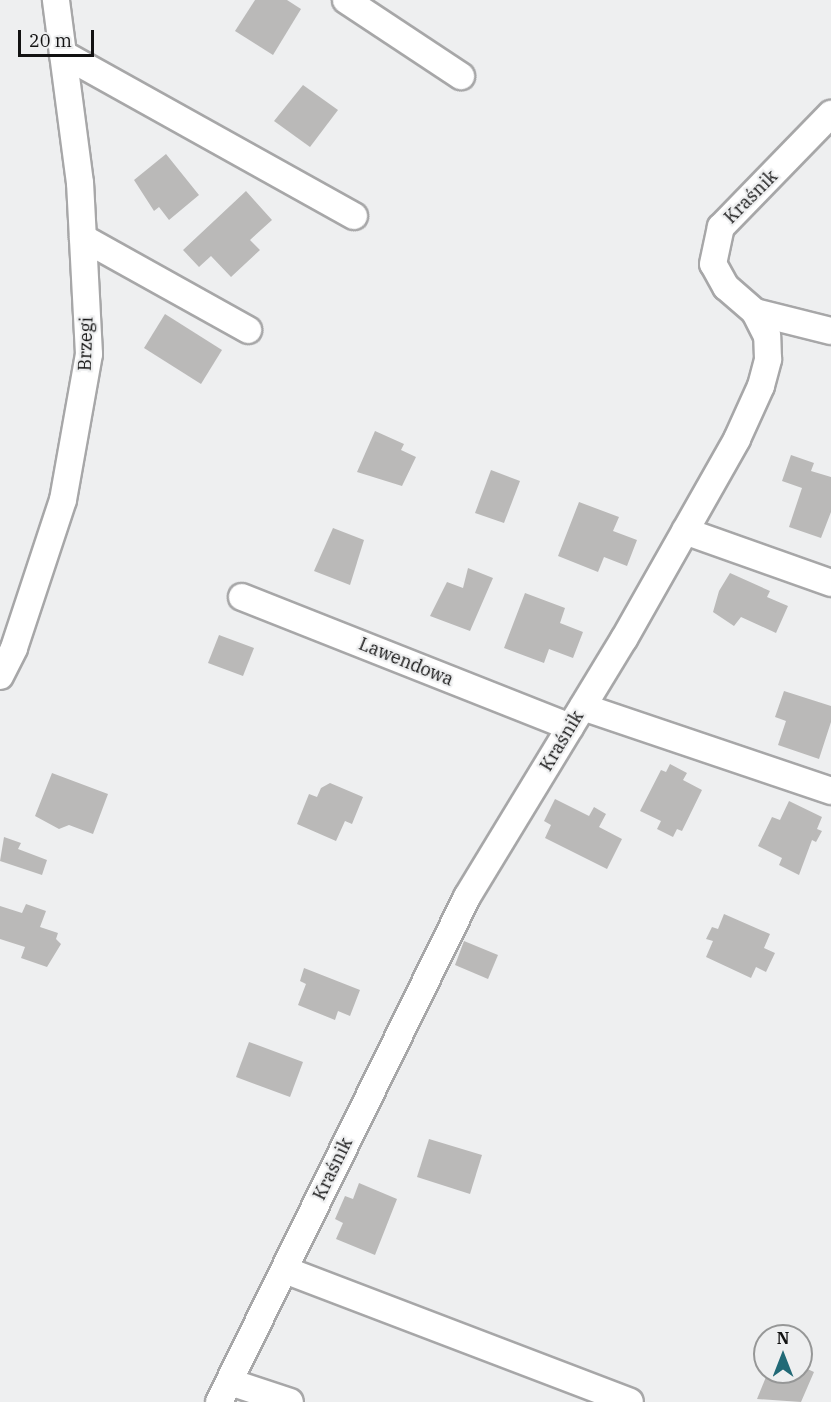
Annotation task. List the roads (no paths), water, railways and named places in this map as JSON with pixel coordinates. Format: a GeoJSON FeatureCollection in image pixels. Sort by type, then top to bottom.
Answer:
{"type":"FeatureCollection","features":[{"type":"Feature","properties":{"kind":"street","name":"Brzegi"},"geometry":{"type":"LineString","coordinates":[[0,676],[14,648],[63,500],[89,354],[83,238],[56,0]]}},
{"type":"Feature","properties":{"kind":"street"},"geometry":{"type":"LineString","coordinates":[[346,0],[461,75]]}},
{"type":"Feature","properties":{"kind":"street"},"geometry":{"type":"LineString","coordinates":[[63,54],[354,216]]}},
{"type":"Feature","properties":{"kind":"street","name":"Kraśnik"},"geometry":{"type":"LineString","coordinates":[[225,1392],[467,897],[577,717],[737,439],[761,387],[768,359],[767,336],[755,312],[726,287],[713,264],[721,227],[831,114]]}},
{"type":"Feature","properties":{"kind":"street"},"geometry":{"type":"LineString","coordinates":[[83,238],[248,330]]}},
{"type":"Feature","properties":{"kind":"street"},"geometry":{"type":"LineString","coordinates":[[755,312],[831,331]]}},
{"type":"Feature","properties":{"kind":"street"},"geometry":{"type":"LineString","coordinates":[[685,531],[831,583]]}},
{"type":"Feature","properties":{"kind":"street","name":"Lawendowa"},"geometry":{"type":"LineString","coordinates":[[242,597],[577,717],[831,791]]}},
{"type":"Feature","properties":{"kind":"street"},"geometry":{"type":"LineString","coordinates":[[285,1270],[630,1402]]}},
{"type":"Feature","properties":{"kind":"street"},"geometry":{"type":"LineString","coordinates":[[225,1392],[290,1402]]}}]}
